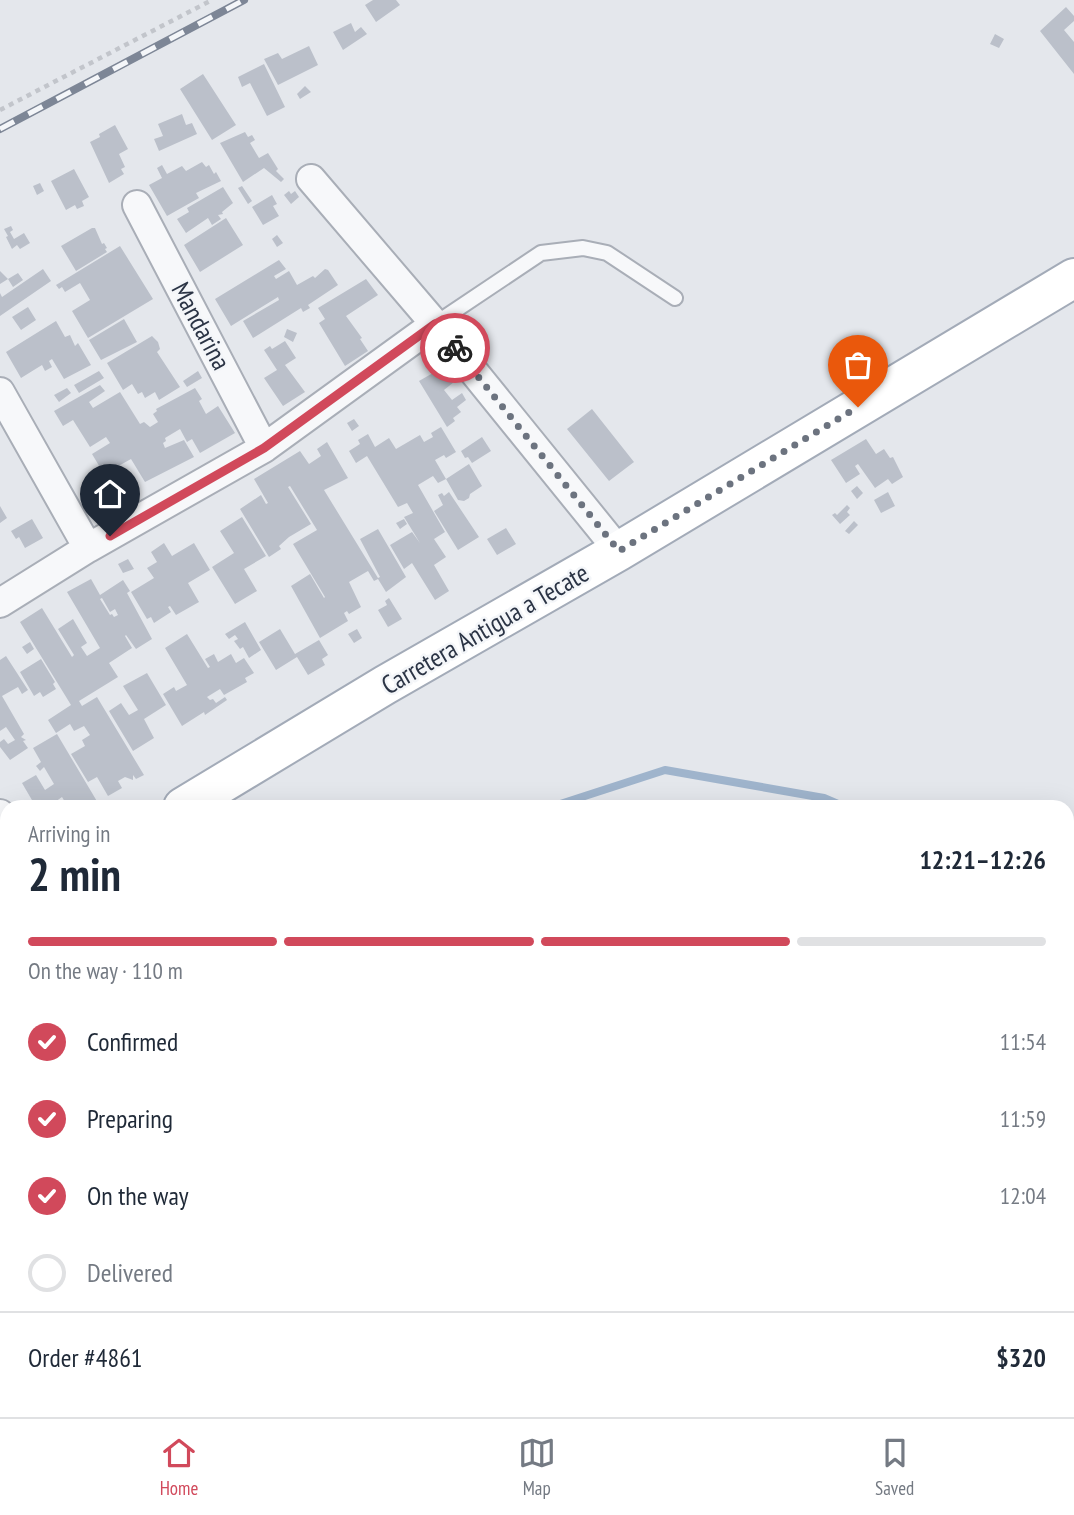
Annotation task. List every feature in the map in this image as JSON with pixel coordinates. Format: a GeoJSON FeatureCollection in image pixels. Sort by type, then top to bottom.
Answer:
{"type":"FeatureCollection","features":[{"type":"Feature","properties":{"kind":"main road","name":"Carretera Antigua a Tecate"},"geometry":{"type":"LineString","coordinates":[[195,800],[385,685],[619,551],[1074,278]]}},
{"type":"Feature","properties":{"kind":"street"},"geometry":{"type":"LineString","coordinates":[[311,179],[435,324],[619,551]]}},
{"type":"Feature","properties":{"kind":"street","name":"Mandarina"},"geometry":{"type":"LineString","coordinates":[[137,205],[264,448]]}},
{"type":"Feature","properties":{"kind":"street"},"geometry":{"type":"LineString","coordinates":[[0,603],[89,548],[264,448],[435,324]]}},
{"type":"Feature","properties":{"kind":"street"},"geometry":{"type":"LineString","coordinates":[[0,391],[89,548]]}},
{"type":"Feature","properties":{"kind":"lane"},"geometry":{"type":"LineString","coordinates":[[435,324],[541,253],[583,248],[607,253],[676,298]]}},
{"type":"Feature","properties":{"kind":"path"},"geometry":{"type":"LineString","coordinates":[[0,110],[212,0]]}},
{"type":"Feature","properties":{"kind":"building"},"geometry":{"type":"Polygon","coordinates":[[[373,0],[396,0],[400,5],[376,22],[365,5],[373,0]]]}},
{"type":"Feature","properties":{"kind":"building"},"geometry":{"type":"Polygon","coordinates":[[[1066,7],[1074,16],[1074,21],[1064,30],[1074,42],[1074,74],[1040,31],[1066,7]]]}},
{"type":"Feature","properties":{"kind":"building"},"geometry":{"type":"Polygon","coordinates":[[[351,23],[355,32],[361,27],[367,34],[343,50],[333,32],[351,23]]]}},
{"type":"Feature","properties":{"kind":"building"},"geometry":{"type":"Polygon","coordinates":[[[995,34],[1004,39],[999,48],[990,44],[995,34]]]}},
{"type":"Feature","properties":{"kind":"building"},"geometry":{"type":"Polygon","coordinates":[[[309,46],[318,65],[278,85],[264,59],[278,53],[282,59],[309,46]]]}},
{"type":"Feature","properties":{"kind":"building"},"geometry":{"type":"Polygon","coordinates":[[[264,64],[285,107],[267,116],[250,83],[242,87],[238,77],[264,64]]]}},
{"type":"Feature","properties":{"kind":"building"},"geometry":{"type":"Polygon","coordinates":[[[203,74],[236,125],[212,140],[180,89],[203,74]]]}},
{"type":"Feature","properties":{"kind":"building"},"geometry":{"type":"Polygon","coordinates":[[[305,86],[311,92],[300,99],[297,94],[305,86]]]}},
{"type":"Feature","properties":{"kind":"building"},"geometry":{"type":"Polygon","coordinates":[[[182,114],[186,125],[192,123],[197,134],[159,151],[154,139],[163,136],[158,124],[182,114]]]}},
{"type":"Feature","properties":{"kind":"building"},"geometry":{"type":"Polygon","coordinates":[[[115,125],[128,149],[119,154],[125,167],[121,169],[124,174],[109,183],[90,142],[115,125]]]}},
{"type":"Feature","properties":{"kind":"building"},"geometry":{"type":"Polygon","coordinates":[[[245,132],[255,140],[250,143],[259,158],[268,153],[278,169],[276,171],[284,179],[281,182],[264,168],[243,182],[220,143],[245,132]]]}},
{"type":"Feature","properties":{"kind":"building"},"geometry":{"type":"Polygon","coordinates":[[[202,162],[206,167],[209,165],[214,174],[216,172],[221,181],[196,193],[199,198],[167,216],[149,185],[162,178],[157,168],[162,165],[167,174],[182,166],[186,171],[202,162]]]}},
{"type":"Feature","properties":{"kind":"building"},"geometry":{"type":"Polygon","coordinates":[[[74,169],[89,197],[82,201],[84,206],[77,209],[75,205],[66,210],[51,181],[74,169]]]}},
{"type":"Feature","properties":{"kind":"building"},"geometry":{"type":"Polygon","coordinates":[[[40,183],[44,191],[37,195],[33,186],[40,183]]]}},
{"type":"Feature","properties":{"kind":"building"},"geometry":{"type":"Polygon","coordinates":[[[242,186],[252,201],[248,204],[238,188],[242,186]]]}},
{"type":"Feature","properties":{"kind":"building"},"geometry":{"type":"Polygon","coordinates":[[[223,187],[233,203],[223,214],[218,215],[221,219],[212,225],[208,218],[186,233],[177,219],[189,212],[187,208],[223,187]]]}},
{"type":"Feature","properties":{"kind":"building"},"geometry":{"type":"Polygon","coordinates":[[[289,191],[291,194],[295,191],[299,197],[291,204],[284,195],[289,191]]]}},
{"type":"Feature","properties":{"kind":"building"},"geometry":{"type":"Polygon","coordinates":[[[272,195],[277,204],[273,206],[279,216],[263,225],[252,207],[272,195]]]}},
{"type":"Feature","properties":{"kind":"building"},"geometry":{"type":"Polygon","coordinates":[[[226,218],[243,245],[200,272],[184,245],[226,218]]]}},
{"type":"Feature","properties":{"kind":"building"},"geometry":{"type":"Polygon","coordinates":[[[11,226],[13,230],[10,232],[14,239],[24,233],[30,243],[20,249],[17,245],[12,249],[4,229],[11,226]]]}},
{"type":"Feature","properties":{"kind":"building"},"geometry":{"type":"Polygon","coordinates":[[[95,228],[107,252],[76,271],[61,246],[95,228]]]}},
{"type":"Feature","properties":{"kind":"building"},"geometry":{"type":"Polygon","coordinates":[[[277,235],[283,243],[277,247],[272,239],[277,235]]]}},
{"type":"Feature","properties":{"kind":"building"},"geometry":{"type":"Polygon","coordinates":[[[120,246],[153,299],[88,338],[72,311],[90,300],[80,283],[65,292],[62,287],[59,289],[56,285],[120,246]]]}},
{"type":"Feature","properties":{"kind":"building"},"geometry":{"type":"Polygon","coordinates":[[[279,260],[286,269],[274,276],[276,279],[289,271],[297,285],[313,276],[315,278],[325,269],[338,285],[308,305],[310,308],[303,312],[301,308],[253,338],[243,321],[279,300],[278,297],[231,326],[215,299],[279,260]]]}},
{"type":"Feature","properties":{"kind":"building"},"geometry":{"type":"Polygon","coordinates":[[[43,269],[51,281],[0,316],[0,293],[2,297],[43,269]]]}},
{"type":"Feature","properties":{"kind":"building"},"geometry":{"type":"Polygon","coordinates":[[[0,271],[8,279],[0,284],[0,271]]]}},
{"type":"Feature","properties":{"kind":"building"},"geometry":{"type":"Polygon","coordinates":[[[18,273],[23,280],[13,287],[8,279],[18,273]]]}},
{"type":"Feature","properties":{"kind":"building"},"geometry":{"type":"Polygon","coordinates":[[[366,279],[378,295],[346,316],[368,351],[345,366],[319,323],[325,319],[318,308],[366,279]]]}},
{"type":"Feature","properties":{"kind":"building"},"geometry":{"type":"Polygon","coordinates":[[[28,307],[36,320],[21,330],[12,317],[28,307]]]}},
{"type":"Feature","properties":{"kind":"building"},"geometry":{"type":"Polygon","coordinates":[[[124,319],[137,342],[101,360],[89,340],[124,319]]]}},
{"type":"Feature","properties":{"kind":"building"},"geometry":{"type":"Polygon","coordinates":[[[56,321],[65,337],[70,335],[75,346],[78,343],[91,365],[64,379],[52,359],[49,361],[52,367],[45,371],[42,365],[21,378],[6,352],[56,321]]]}},
{"type":"Feature","properties":{"kind":"building"},"geometry":{"type":"Polygon","coordinates":[[[287,329],[297,333],[293,342],[284,337],[287,329]]]}},
{"type":"Feature","properties":{"kind":"building"},"geometry":{"type":"Polygon","coordinates":[[[152,336],[158,342],[160,349],[157,352],[180,387],[159,400],[155,392],[145,398],[142,392],[138,394],[132,384],[123,390],[107,363],[152,336]]]}},
{"type":"Feature","properties":{"kind":"building"},"geometry":{"type":"Polygon","coordinates":[[[285,341],[296,358],[285,365],[305,392],[283,406],[264,378],[277,370],[264,350],[270,346],[272,349],[285,341]]]}},
{"type":"Feature","properties":{"kind":"building"},"geometry":{"type":"Polygon","coordinates":[[[447,365],[456,378],[444,390],[452,400],[462,393],[466,400],[457,407],[461,412],[447,427],[419,381],[447,365]]]}},
{"type":"Feature","properties":{"kind":"building"},"geometry":{"type":"Polygon","coordinates":[[[99,371],[104,378],[79,393],[74,385],[99,371]]]}},
{"type":"Feature","properties":{"kind":"building"},"geometry":{"type":"Polygon","coordinates":[[[198,371],[202,378],[187,387],[183,381],[198,371]]]}},
{"type":"Feature","properties":{"kind":"building"},"geometry":{"type":"Polygon","coordinates":[[[100,385],[105,391],[89,402],[93,408],[120,392],[140,424],[144,422],[150,427],[158,422],[153,414],[156,409],[195,388],[202,399],[199,401],[206,414],[218,406],[235,433],[200,453],[192,439],[187,442],[180,429],[165,438],[165,448],[184,440],[194,457],[145,482],[131,459],[104,474],[92,454],[110,443],[106,437],[90,447],[73,420],[63,426],[54,411],[100,385]]]}},
{"type":"Feature","properties":{"kind":"building"},"geometry":{"type":"Polygon","coordinates":[[[67,388],[71,393],[59,402],[54,395],[67,388]]]}},
{"type":"Feature","properties":{"kind":"building"},"geometry":{"type":"Polygon","coordinates":[[[592,409],[634,462],[609,481],[567,429],[592,409]]]}},
{"type":"Feature","properties":{"kind":"building"},"geometry":{"type":"Polygon","coordinates":[[[354,419],[359,426],[352,431],[347,423],[354,419]]]}},
{"type":"Feature","properties":{"kind":"building"},"geometry":{"type":"Polygon","coordinates":[[[441,427],[456,452],[435,460],[446,479],[438,483],[433,476],[418,485],[445,532],[434,539],[446,557],[434,565],[449,591],[435,600],[412,563],[404,569],[390,545],[412,532],[420,543],[404,517],[413,513],[407,503],[398,507],[367,456],[356,463],[349,451],[360,444],[358,440],[368,434],[375,447],[389,438],[396,449],[420,435],[424,442],[433,437],[431,433],[441,427]]]}},
{"type":"Feature","properties":{"kind":"building"},"geometry":{"type":"Polygon","coordinates":[[[482,437],[491,451],[472,463],[461,451],[482,437]]]}},
{"type":"Feature","properties":{"kind":"building"},"geometry":{"type":"Polygon","coordinates":[[[866,439],[876,454],[884,449],[890,458],[893,457],[903,477],[892,484],[888,479],[875,488],[858,464],[855,466],[860,474],[846,483],[831,460],[866,439]]]}},
{"type":"Feature","properties":{"kind":"building"},"geometry":{"type":"Polygon","coordinates":[[[327,442],[348,478],[324,490],[378,578],[380,577],[360,539],[378,529],[406,577],[386,592],[378,579],[374,581],[368,571],[349,582],[361,607],[349,614],[347,611],[344,613],[348,621],[320,638],[291,586],[310,574],[325,597],[293,544],[317,530],[290,486],[288,487],[311,524],[289,537],[279,546],[281,549],[269,557],[240,509],[261,495],[266,504],[268,503],[254,479],[300,451],[309,464],[321,456],[317,449],[327,442]]]}},
{"type":"Feature","properties":{"kind":"building"},"geometry":{"type":"Polygon","coordinates":[[[469,464],[482,486],[464,501],[458,500],[446,479],[469,464]]]}},
{"type":"Feature","properties":{"kind":"building"},"geometry":{"type":"Polygon","coordinates":[[[109,476],[122,497],[102,510],[87,489],[109,476]]]}},
{"type":"Feature","properties":{"kind":"building"},"geometry":{"type":"Polygon","coordinates":[[[857,486],[863,493],[857,499],[851,491],[857,486]]]}},
{"type":"Feature","properties":{"kind":"building"},"geometry":{"type":"Polygon","coordinates":[[[449,492],[479,537],[458,550],[434,511],[443,505],[438,495],[442,493],[444,496],[449,492]]]}},
{"type":"Feature","properties":{"kind":"building"},"geometry":{"type":"Polygon","coordinates":[[[888,492],[895,506],[881,513],[874,500],[888,492]]]}},
{"type":"Feature","properties":{"kind":"building"},"geometry":{"type":"Polygon","coordinates":[[[847,505],[850,515],[840,524],[832,515],[837,515],[847,505]]]}},
{"type":"Feature","properties":{"kind":"building"},"geometry":{"type":"Polygon","coordinates":[[[0,506],[7,518],[0,523],[0,506]]]}},
{"type":"Feature","properties":{"kind":"building"},"geometry":{"type":"Polygon","coordinates":[[[242,517],[266,556],[244,569],[257,591],[235,604],[212,567],[234,553],[220,531],[242,517]]]}},
{"type":"Feature","properties":{"kind":"building"},"geometry":{"type":"Polygon","coordinates":[[[32,519],[43,538],[25,548],[19,537],[16,539],[11,531],[32,519]]]}},
{"type":"Feature","properties":{"kind":"building"},"geometry":{"type":"Polygon","coordinates":[[[404,519],[407,524],[400,529],[396,523],[404,519]]]}},
{"type":"Feature","properties":{"kind":"building"},"geometry":{"type":"Polygon","coordinates":[[[854,521],[858,525],[849,534],[845,531],[854,521]]]}},
{"type":"Feature","properties":{"kind":"building"},"geometry":{"type":"Polygon","coordinates":[[[506,528],[516,544],[497,555],[487,539],[506,528]]]}},
{"type":"Feature","properties":{"kind":"building"},"geometry":{"type":"Polygon","coordinates":[[[164,543],[172,556],[194,543],[210,570],[188,583],[199,602],[176,615],[170,606],[168,607],[171,612],[154,623],[151,617],[147,619],[131,592],[154,578],[147,568],[157,562],[151,552],[164,543]]]}},
{"type":"Feature","properties":{"kind":"building"},"geometry":{"type":"Polygon","coordinates":[[[128,559],[134,569],[123,573],[118,564],[128,559]]]}},
{"type":"Feature","properties":{"kind":"building"},"geometry":{"type":"Polygon","coordinates":[[[91,579],[100,595],[123,580],[130,591],[127,593],[152,639],[136,649],[126,635],[132,648],[109,663],[118,677],[79,701],[82,706],[97,697],[144,775],[136,779],[133,775],[133,780],[125,777],[118,781],[122,788],[108,796],[97,777],[88,782],[71,754],[85,746],[82,740],[90,735],[84,726],[74,731],[70,724],[56,733],[48,720],[71,705],[20,622],[42,608],[72,657],[74,655],[58,629],[73,619],[87,643],[81,647],[87,656],[100,648],[67,592],[91,579]],[[102,598],[100,599],[110,615],[118,615],[115,609],[110,612],[102,598]]]}},
{"type":"Feature","properties":{"kind":"building"},"geometry":{"type":"Polygon","coordinates":[[[389,598],[402,619],[388,627],[378,610],[387,605],[385,601],[389,598]]]}},
{"type":"Feature","properties":{"kind":"building"},"geometry":{"type":"Polygon","coordinates":[[[245,622],[261,650],[249,658],[243,647],[240,649],[234,641],[238,639],[235,635],[229,639],[225,634],[245,622]]]}},
{"type":"Feature","properties":{"kind":"building"},"geometry":{"type":"Polygon","coordinates":[[[280,629],[295,654],[319,640],[328,655],[322,659],[325,665],[308,675],[297,657],[276,670],[259,642],[280,629]]]}},
{"type":"Feature","properties":{"kind":"building"},"geometry":{"type":"Polygon","coordinates":[[[357,629],[362,638],[354,643],[348,634],[357,629]]]}},
{"type":"Feature","properties":{"kind":"building"},"geometry":{"type":"Polygon","coordinates":[[[187,634],[208,668],[210,667],[205,659],[214,654],[218,662],[231,654],[236,663],[244,658],[254,673],[245,678],[247,682],[224,695],[220,689],[207,697],[216,703],[225,697],[227,700],[182,726],[163,694],[174,687],[176,691],[187,685],[165,648],[187,634]]]}},
{"type":"Feature","properties":{"kind":"building"},"geometry":{"type":"Polygon","coordinates":[[[30,642],[34,649],[27,654],[22,647],[30,642]]]}},
{"type":"Feature","properties":{"kind":"building"},"geometry":{"type":"Polygon","coordinates":[[[6,656],[28,690],[22,694],[18,687],[2,696],[24,734],[21,737],[26,740],[23,741],[28,748],[10,760],[0,747],[0,742],[4,739],[8,744],[15,740],[6,727],[0,731],[0,660],[6,656]]]}},
{"type":"Feature","properties":{"kind":"building"},"geometry":{"type":"Polygon","coordinates":[[[41,659],[55,682],[53,684],[56,689],[43,697],[40,692],[34,696],[20,672],[41,659]]]}},
{"type":"Feature","properties":{"kind":"building"},"geometry":{"type":"Polygon","coordinates":[[[147,673],[166,705],[144,719],[154,738],[133,751],[109,711],[121,703],[129,715],[138,710],[123,686],[147,673]]]}},
{"type":"Feature","properties":{"kind":"building"},"geometry":{"type":"Polygon","coordinates":[[[57,734],[96,800],[64,800],[62,797],[58,800],[32,800],[22,783],[36,775],[45,790],[54,784],[44,767],[40,771],[36,766],[41,762],[33,748],[57,734]]]}},
{"type":"Feature","properties":{"kind":"waterway"},"geometry":{"type":"LineString","coordinates":[[573,800],[665,770],[829,800]]}},
{"type":"Feature","properties":{"kind":"railway"},"geometry":{"type":"LineString","coordinates":[[0,129],[244,0]]}},
{"type":"Feature","properties":{"kind":"way so far"},"geometry":{"type":"LineString","coordinates":[[455,348],[619,551],[858,407]]}},
{"type":"Feature","properties":{"kind":"route"},"geometry":{"type":"LineString","coordinates":[[110,536],[264,448],[435,324],[455,348]]}}]}
